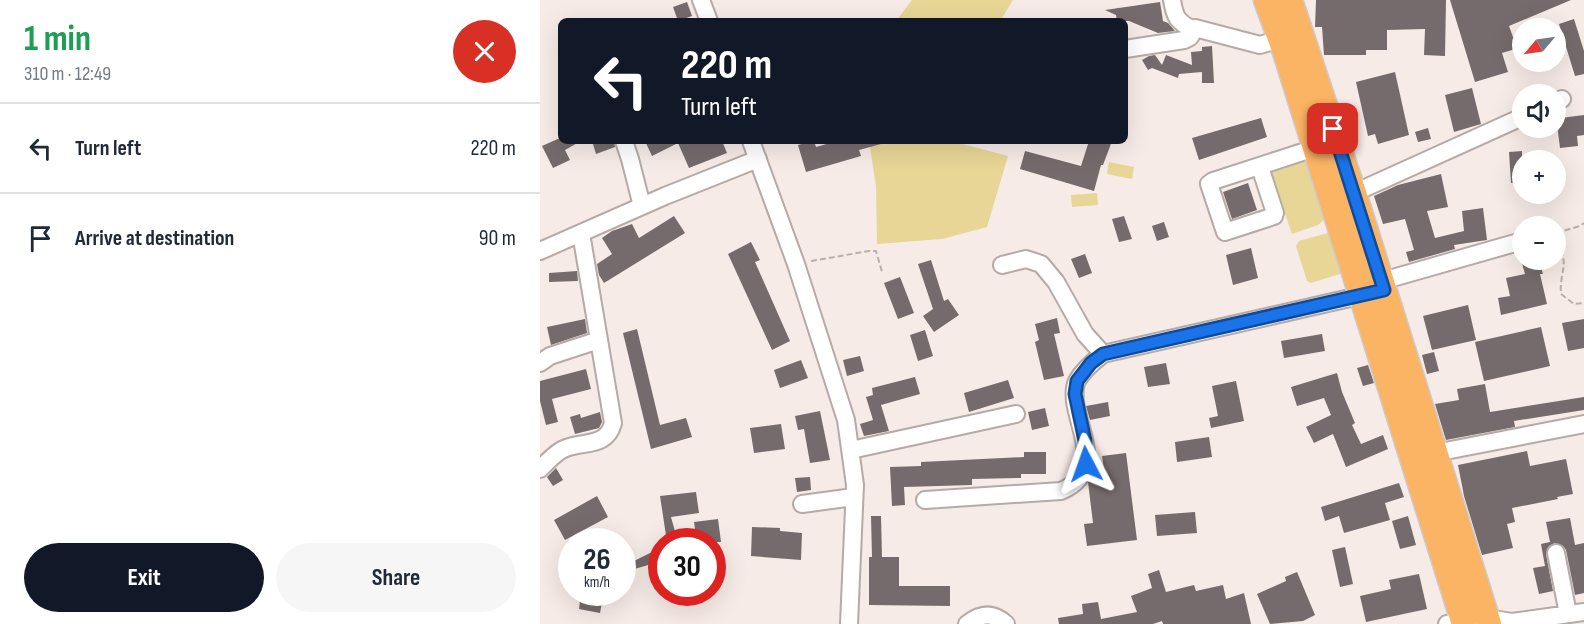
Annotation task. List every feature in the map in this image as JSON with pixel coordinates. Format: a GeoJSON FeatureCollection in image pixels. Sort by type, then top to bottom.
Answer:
{"type":"FeatureCollection","features":[{"type":"Feature","properties":{"kind":"highway"},"geometry":{"type":"LineString","coordinates":[[1266,0],[1290,46],[1354,193],[1458,623]]}},
{"type":"Feature","properties":{"kind":"highway"},"geometry":{"type":"LineString","coordinates":[[1290,0],[1290,46],[1315,148],[1376,289],[1499,622]]}},
{"type":"Feature","properties":{"kind":"street"},"geometry":{"type":"LineString","coordinates":[[701,0],[707,18]]}},
{"type":"Feature","properties":{"kind":"street"},"geometry":{"type":"LineString","coordinates":[[1172,0],[1174,13],[1179,22],[1193,30],[1197,28],[1260,45],[1290,46]]}},
{"type":"Feature","properties":{"kind":"street"},"geometry":{"type":"LineString","coordinates":[[1128,49],[1184,40],[1190,37],[1193,30]]}},
{"type":"Feature","properties":{"kind":"street"},"geometry":{"type":"LineString","coordinates":[[1354,193],[1512,122]]}},
{"type":"Feature","properties":{"kind":"street"},"geometry":{"type":"LineString","coordinates":[[625,144],[642,206]]}},
{"type":"Feature","properties":{"kind":"street"},"geometry":{"type":"LineString","coordinates":[[753,144],[796,264],[846,420],[851,450],[854,497],[849,624]]}},
{"type":"Feature","properties":{"kind":"street"},"geometry":{"type":"LineString","coordinates":[[1260,167],[1274,216],[1225,232],[1209,184],[1315,148]]}},
{"type":"Feature","properties":{"kind":"street"},"geometry":{"type":"LineString","coordinates":[[540,251],[642,206],[758,159]]}},
{"type":"Feature","properties":{"kind":"street"},"geometry":{"type":"LineString","coordinates":[[540,469],[564,448],[598,441],[611,432],[613,423],[581,233]]}},
{"type":"Feature","properties":{"kind":"street"},"geometry":{"type":"LineString","coordinates":[[925,500],[1061,491],[1071,486],[1086,464],[1085,441],[1075,394],[1077,381],[1091,363],[1103,354],[1376,289],[1512,244]]}},
{"type":"Feature","properties":{"kind":"street"},"geometry":{"type":"LineString","coordinates":[[1002,265],[1026,259],[1041,264],[1056,282],[1085,334],[1103,354]]}},
{"type":"Feature","properties":{"kind":"street"},"geometry":{"type":"LineString","coordinates":[[540,363],[550,356],[599,340]]}},
{"type":"Feature","properties":{"kind":"street"},"geometry":{"type":"LineString","coordinates":[[851,450],[1016,414]]}},
{"type":"Feature","properties":{"kind":"street"},"geometry":{"type":"LineString","coordinates":[[1435,453],[1584,424]]}},
{"type":"Feature","properties":{"kind":"street"},"geometry":{"type":"LineString","coordinates":[[802,504],[854,497]]}},
{"type":"Feature","properties":{"kind":"street"},"geometry":{"type":"LineString","coordinates":[[1458,623],[1499,622],[1576,613],[1556,553]]}},
{"type":"Feature","properties":{"kind":"street"},"geometry":{"type":"LineString","coordinates":[[967,624],[980,616],[991,614],[1006,624]]}},
{"type":"Feature","properties":{"kind":"path"},"geometry":{"type":"LineString","coordinates":[[1566,230],[1584,223]]}},
{"type":"Feature","properties":{"kind":"path"},"geometry":{"type":"LineString","coordinates":[[796,264],[876,251],[882,272]]}},
{"type":"Feature","properties":{"kind":"path"},"geometry":{"type":"LineString","coordinates":[[1564,270],[1561,294],[1574,304],[1584,303]]}},
{"type":"Feature","properties":{"kind":"shaded area"},"geometry":{"type":"Polygon","coordinates":[[[912,0],[1013,0],[1002,18],[898,18],[912,0]]]}},
{"type":"Feature","properties":{"kind":"shaded area"},"geometry":{"type":"Polygon","coordinates":[[[869,144],[962,144],[1008,156],[987,227],[942,239],[877,244],[876,186],[869,144]]]}},
{"type":"Feature","properties":{"kind":"shaded area"},"geometry":{"type":"Polygon","coordinates":[[[1305,159],[1310,160],[1327,217],[1318,225],[1292,234],[1270,171],[1305,159]]]}},
{"type":"Feature","properties":{"kind":"shaded area"},"geometry":{"type":"Polygon","coordinates":[[[1109,162],[1134,167],[1132,179],[1107,174],[1109,162]]]}},
{"type":"Feature","properties":{"kind":"shaded area"},"geometry":{"type":"Polygon","coordinates":[[[1097,193],[1098,205],[1072,207],[1071,195],[1097,193]]]}},
{"type":"Feature","properties":{"kind":"shaded area"},"geometry":{"type":"Polygon","coordinates":[[[1331,232],[1343,273],[1311,283],[1307,281],[1296,246],[1299,241],[1331,232]]]}},
{"type":"Feature","properties":{"kind":"building"},"geometry":{"type":"Polygon","coordinates":[[[1316,0],[1446,0],[1445,56],[1424,55],[1425,29],[1387,30],[1387,50],[1366,50],[1366,55],[1324,55],[1322,27],[1315,27],[1316,0]]]}},
{"type":"Feature","properties":{"kind":"building"},"geometry":{"type":"Polygon","coordinates":[[[1450,0],[1571,0],[1528,18],[1512,18],[1512,25],[1509,26],[1512,34],[1512,50],[1502,53],[1508,72],[1475,82],[1450,0]]]}},
{"type":"Feature","properties":{"kind":"building"},"geometry":{"type":"Polygon","coordinates":[[[687,2],[692,16],[677,18],[673,7],[687,2]]]}},
{"type":"Feature","properties":{"kind":"building"},"geometry":{"type":"Polygon","coordinates":[[[1160,2],[1163,21],[1175,31],[1158,33],[1128,21],[1128,18],[1116,18],[1116,15],[1105,10],[1160,2]]]}},
{"type":"Feature","properties":{"kind":"building"},"geometry":{"type":"Polygon","coordinates":[[[1574,19],[1584,51],[1584,74],[1575,76],[1566,47],[1566,22],[1574,19]]]}},
{"type":"Feature","properties":{"kind":"building"},"geometry":{"type":"Polygon","coordinates":[[[1212,46],[1214,83],[1202,83],[1202,72],[1179,74],[1178,78],[1152,68],[1148,70],[1142,60],[1155,55],[1162,65],[1166,55],[1192,65],[1191,52],[1202,51],[1202,47],[1212,46]]]}},
{"type":"Feature","properties":{"kind":"building"},"geometry":{"type":"Polygon","coordinates":[[[1395,72],[1409,135],[1378,144],[1375,134],[1368,136],[1356,82],[1395,72]]]}},
{"type":"Feature","properties":{"kind":"building"},"geometry":{"type":"Polygon","coordinates":[[[1472,88],[1481,124],[1454,132],[1445,95],[1472,88]]]}},
{"type":"Feature","properties":{"kind":"building"},"geometry":{"type":"Polygon","coordinates":[[[1584,115],[1584,135],[1577,136],[1578,146],[1560,148],[1559,138],[1566,138],[1566,117],[1584,115]]]}},
{"type":"Feature","properties":{"kind":"building"},"geometry":{"type":"Polygon","coordinates":[[[1261,118],[1267,137],[1199,160],[1192,138],[1261,118]]]}},
{"type":"Feature","properties":{"kind":"building"},"geometry":{"type":"Polygon","coordinates":[[[1428,128],[1431,139],[1418,142],[1415,132],[1428,128]]]}},
{"type":"Feature","properties":{"kind":"building"},"geometry":{"type":"Polygon","coordinates":[[[558,139],[558,144],[576,144],[565,150],[570,160],[553,168],[542,146],[558,139]]]}},
{"type":"Feature","properties":{"kind":"building"},"geometry":{"type":"Polygon","coordinates":[[[593,144],[614,144],[615,147],[596,154],[593,144]]]}},
{"type":"Feature","properties":{"kind":"building"},"geometry":{"type":"Polygon","coordinates":[[[646,144],[676,144],[652,156],[646,144]]]}},
{"type":"Feature","properties":{"kind":"building"},"geometry":{"type":"Polygon","coordinates":[[[678,144],[723,144],[727,153],[689,168],[678,144]]]}},
{"type":"Feature","properties":{"kind":"building"},"geometry":{"type":"Polygon","coordinates":[[[815,144],[816,147],[826,144],[881,144],[859,150],[861,156],[806,172],[798,145],[815,144]]]}},
{"type":"Feature","properties":{"kind":"building"},"geometry":{"type":"Polygon","coordinates":[[[1088,144],[1111,144],[1103,165],[1101,165],[1094,191],[1020,169],[1025,151],[1081,166],[1088,144]]]}},
{"type":"Feature","properties":{"kind":"building"},"geometry":{"type":"Polygon","coordinates":[[[1509,152],[1512,152],[1511,183],[1509,152]]]}},
{"type":"Feature","properties":{"kind":"building"},"geometry":{"type":"Polygon","coordinates":[[[1441,174],[1448,207],[1427,211],[1435,238],[1464,231],[1462,211],[1483,208],[1487,240],[1454,245],[1455,249],[1409,262],[1406,252],[1414,250],[1405,219],[1383,224],[1374,196],[1398,185],[1441,174]]]}},
{"type":"Feature","properties":{"kind":"building"},"geometry":{"type":"Polygon","coordinates":[[[1248,183],[1257,210],[1232,219],[1223,192],[1248,183]]]}},
{"type":"Feature","properties":{"kind":"building"},"geometry":{"type":"Polygon","coordinates":[[[674,216],[685,233],[604,283],[599,275],[597,264],[612,254],[602,238],[612,231],[632,224],[639,238],[674,216]]]}},
{"type":"Feature","properties":{"kind":"building"},"geometry":{"type":"Polygon","coordinates":[[[1124,216],[1132,239],[1119,242],[1112,219],[1124,216]]]}},
{"type":"Feature","properties":{"kind":"building"},"geometry":{"type":"Polygon","coordinates":[[[1164,222],[1169,237],[1157,241],[1152,226],[1164,222]]]}},
{"type":"Feature","properties":{"kind":"building"},"geometry":{"type":"Polygon","coordinates":[[[751,242],[760,260],[755,262],[790,341],[772,350],[728,254],[751,242]]]}},
{"type":"Feature","properties":{"kind":"building"},"geometry":{"type":"Polygon","coordinates":[[[1251,248],[1258,278],[1233,285],[1226,255],[1251,248]]]}},
{"type":"Feature","properties":{"kind":"building"},"geometry":{"type":"Polygon","coordinates":[[[1085,254],[1092,273],[1079,278],[1071,259],[1085,254]]]}},
{"type":"Feature","properties":{"kind":"building"},"geometry":{"type":"Polygon","coordinates":[[[931,260],[944,301],[948,299],[959,315],[934,332],[923,316],[933,309],[918,264],[931,260]]]}},
{"type":"Feature","properties":{"kind":"building"},"geometry":{"type":"Polygon","coordinates":[[[1524,270],[1542,270],[1543,274],[1540,274],[1547,304],[1501,315],[1498,298],[1510,296],[1506,278],[1525,274],[1524,270]]]}},
{"type":"Feature","properties":{"kind":"building"},"geometry":{"type":"Polygon","coordinates":[[[577,271],[578,281],[549,282],[549,273],[577,271]]]}},
{"type":"Feature","properties":{"kind":"building"},"geometry":{"type":"Polygon","coordinates":[[[900,277],[914,313],[898,319],[884,283],[900,277]]]}},
{"type":"Feature","properties":{"kind":"building"},"geometry":{"type":"Polygon","coordinates":[[[1468,305],[1476,340],[1432,350],[1423,316],[1468,305]]]}},
{"type":"Feature","properties":{"kind":"building"},"geometry":{"type":"Polygon","coordinates":[[[1057,318],[1060,333],[1054,334],[1064,376],[1044,380],[1035,342],[1039,340],[1035,324],[1057,318]]]}},
{"type":"Feature","properties":{"kind":"building"},"geometry":{"type":"Polygon","coordinates":[[[585,319],[587,333],[551,345],[547,327],[585,319]]]}},
{"type":"Feature","properties":{"kind":"building"},"geometry":{"type":"Polygon","coordinates":[[[1584,319],[1584,348],[1568,351],[1562,323],[1584,319]]]}},
{"type":"Feature","properties":{"kind":"building"},"geometry":{"type":"Polygon","coordinates":[[[1541,327],[1550,366],[1484,381],[1475,342],[1541,327]]]}},
{"type":"Feature","properties":{"kind":"building"},"geometry":{"type":"Polygon","coordinates":[[[637,329],[660,425],[686,418],[692,437],[651,449],[623,333],[637,329]]]}},
{"type":"Feature","properties":{"kind":"building"},"geometry":{"type":"Polygon","coordinates":[[[925,330],[933,356],[918,361],[910,335],[925,330]]]}},
{"type":"Feature","properties":{"kind":"building"},"geometry":{"type":"Polygon","coordinates":[[[1322,334],[1325,351],[1284,358],[1281,341],[1322,334]]]}},
{"type":"Feature","properties":{"kind":"building"},"geometry":{"type":"Polygon","coordinates":[[[1434,352],[1439,371],[1427,374],[1422,355],[1434,352]]]}},
{"type":"Feature","properties":{"kind":"building"},"geometry":{"type":"Polygon","coordinates":[[[860,356],[864,371],[847,376],[843,360],[860,356]]]}},
{"type":"Feature","properties":{"kind":"building"},"geometry":{"type":"Polygon","coordinates":[[[801,360],[808,378],[780,388],[774,370],[801,360]]]}},
{"type":"Feature","properties":{"kind":"building"},"geometry":{"type":"Polygon","coordinates":[[[1166,363],[1170,384],[1148,387],[1144,367],[1166,363]]]}},
{"type":"Feature","properties":{"kind":"building"},"geometry":{"type":"Polygon","coordinates":[[[1368,365],[1374,383],[1363,386],[1357,368],[1368,365]]]}},
{"type":"Feature","properties":{"kind":"building"},"geometry":{"type":"Polygon","coordinates":[[[586,369],[591,389],[552,399],[558,422],[546,425],[540,401],[540,381],[586,369]]]}},
{"type":"Feature","properties":{"kind":"building"},"geometry":{"type":"Polygon","coordinates":[[[1337,373],[1355,423],[1352,425],[1361,444],[1383,435],[1388,449],[1346,467],[1333,434],[1314,443],[1306,427],[1331,415],[1324,398],[1297,406],[1291,387],[1337,373]]]}},
{"type":"Feature","properties":{"kind":"building"},"geometry":{"type":"Polygon","coordinates":[[[915,377],[920,394],[881,405],[889,431],[864,436],[860,424],[873,420],[866,397],[873,395],[872,388],[915,377]]]}},
{"type":"Feature","properties":{"kind":"building"},"geometry":{"type":"Polygon","coordinates":[[[1008,380],[1014,398],[969,412],[964,393],[1008,380]]]}},
{"type":"Feature","properties":{"kind":"building"},"geometry":{"type":"Polygon","coordinates":[[[1236,381],[1244,421],[1211,428],[1209,418],[1218,416],[1212,386],[1236,381]]]}},
{"type":"Feature","properties":{"kind":"building"},"geometry":{"type":"Polygon","coordinates":[[[1485,384],[1490,412],[1584,397],[1584,410],[1514,421],[1515,427],[1446,440],[1435,404],[1459,400],[1457,389],[1485,384]]]}},
{"type":"Feature","properties":{"kind":"building"},"geometry":{"type":"Polygon","coordinates":[[[1108,402],[1110,416],[1090,420],[1086,406],[1108,402]]]}},
{"type":"Feature","properties":{"kind":"building"},"geometry":{"type":"Polygon","coordinates":[[[1045,408],[1049,426],[1032,430],[1028,412],[1045,408]]]}},
{"type":"Feature","properties":{"kind":"building"},"geometry":{"type":"Polygon","coordinates":[[[820,411],[830,460],[810,463],[804,429],[798,430],[795,416],[820,411]]]}},
{"type":"Feature","properties":{"kind":"building"},"geometry":{"type":"Polygon","coordinates":[[[600,412],[602,422],[599,428],[575,434],[570,417],[580,414],[581,418],[600,412]]]}},
{"type":"Feature","properties":{"kind":"building"},"geometry":{"type":"Polygon","coordinates":[[[781,424],[785,449],[754,453],[750,428],[781,424]]]}},
{"type":"Feature","properties":{"kind":"building"},"geometry":{"type":"Polygon","coordinates":[[[1209,437],[1212,457],[1177,462],[1175,442],[1209,437]]]}},
{"type":"Feature","properties":{"kind":"building"},"geometry":{"type":"Polygon","coordinates":[[[1527,451],[1530,466],[1566,459],[1573,494],[1512,508],[1515,522],[1507,524],[1513,548],[1482,555],[1464,496],[1458,465],[1527,451]]]}},
{"type":"Feature","properties":{"kind":"building"},"geometry":{"type":"Polygon","coordinates":[[[1024,452],[1046,452],[1046,474],[1021,474],[1021,478],[972,479],[972,485],[904,487],[905,505],[892,506],[890,467],[921,466],[921,462],[1024,457],[1024,452]]]}},
{"type":"Feature","properties":{"kind":"building"},"geometry":{"type":"Polygon","coordinates":[[[1126,453],[1137,540],[1087,546],[1084,524],[1093,523],[1088,482],[1091,478],[1105,476],[1102,456],[1126,453]]]}},
{"type":"Feature","properties":{"kind":"building"},"geometry":{"type":"Polygon","coordinates":[[[556,468],[563,480],[553,486],[547,477],[556,468]]]}},
{"type":"Feature","properties":{"kind":"building"},"geometry":{"type":"Polygon","coordinates":[[[810,477],[811,490],[797,492],[795,478],[810,477]]]}},
{"type":"Feature","properties":{"kind":"building"},"geometry":{"type":"Polygon","coordinates":[[[1399,483],[1404,497],[1385,503],[1390,520],[1344,533],[1339,516],[1325,521],[1321,507],[1399,483]]]}},
{"type":"Feature","properties":{"kind":"building"},"geometry":{"type":"Polygon","coordinates":[[[696,492],[699,513],[671,517],[674,528],[665,528],[660,496],[696,492]]]}},
{"type":"Feature","properties":{"kind":"building"},"geometry":{"type":"Polygon","coordinates":[[[597,496],[608,517],[587,528],[558,528],[554,520],[597,496]]]}},
{"type":"Feature","properties":{"kind":"building"},"geometry":{"type":"Polygon","coordinates":[[[1195,512],[1197,533],[1157,536],[1155,515],[1195,512]]]}},
{"type":"Feature","properties":{"kind":"building"},"geometry":{"type":"Polygon","coordinates":[[[871,516],[881,516],[882,557],[899,557],[899,586],[950,586],[950,606],[869,605],[869,557],[872,557],[871,516]]]}},
{"type":"Feature","properties":{"kind":"building"},"geometry":{"type":"Polygon","coordinates":[[[1408,516],[1416,545],[1400,549],[1392,521],[1408,516]]]}},
{"type":"Feature","properties":{"kind":"building"},"geometry":{"type":"Polygon","coordinates":[[[1570,518],[1575,545],[1584,543],[1584,593],[1575,595],[1566,550],[1555,543],[1549,546],[1546,554],[1553,591],[1539,594],[1533,568],[1545,566],[1541,544],[1550,542],[1546,522],[1570,518]]]}},
{"type":"Feature","properties":{"kind":"building"},"geometry":{"type":"Polygon","coordinates":[[[718,519],[719,528],[695,528],[694,522],[718,519]]]}},
{"type":"Feature","properties":{"kind":"building"},"geometry":{"type":"Polygon","coordinates":[[[752,527],[780,528],[780,531],[802,533],[801,560],[751,556],[752,527]]]}},
{"type":"Feature","properties":{"kind":"building"},"geometry":{"type":"Polygon","coordinates":[[[1345,547],[1353,584],[1340,587],[1332,550],[1345,547]]]}},
{"type":"Feature","properties":{"kind":"building"},"geometry":{"type":"Polygon","coordinates":[[[648,554],[648,565],[636,569],[636,560],[648,554]]]}},
{"type":"Feature","properties":{"kind":"building"},"geometry":{"type":"Polygon","coordinates":[[[1159,570],[1166,592],[1194,585],[1196,591],[1223,585],[1226,599],[1244,593],[1251,624],[1163,624],[1162,621],[1153,624],[1059,624],[1058,618],[1083,614],[1082,604],[1098,602],[1101,619],[1137,612],[1131,596],[1152,588],[1148,574],[1159,570]]]}},
{"type":"Feature","properties":{"kind":"building"},"geometry":{"type":"Polygon","coordinates":[[[1297,572],[1315,615],[1303,621],[1270,624],[1257,594],[1286,581],[1285,577],[1297,572]]]}},
{"type":"Feature","properties":{"kind":"building"},"geometry":{"type":"Polygon","coordinates":[[[1419,574],[1427,609],[1366,622],[1360,596],[1391,589],[1389,580],[1419,574]]]}},
{"type":"Feature","properties":{"kind":"building"},"geometry":{"type":"Polygon","coordinates":[[[579,606],[601,606],[600,613],[579,609],[579,606]]]}},
{"type":"Feature","properties":{"kind":"route"},"geometry":{"type":"LineString","coordinates":[[1086,464],[1085,441],[1075,394],[1077,381],[1091,363],[1103,354],[1384,290],[1333,129]]}}]}
